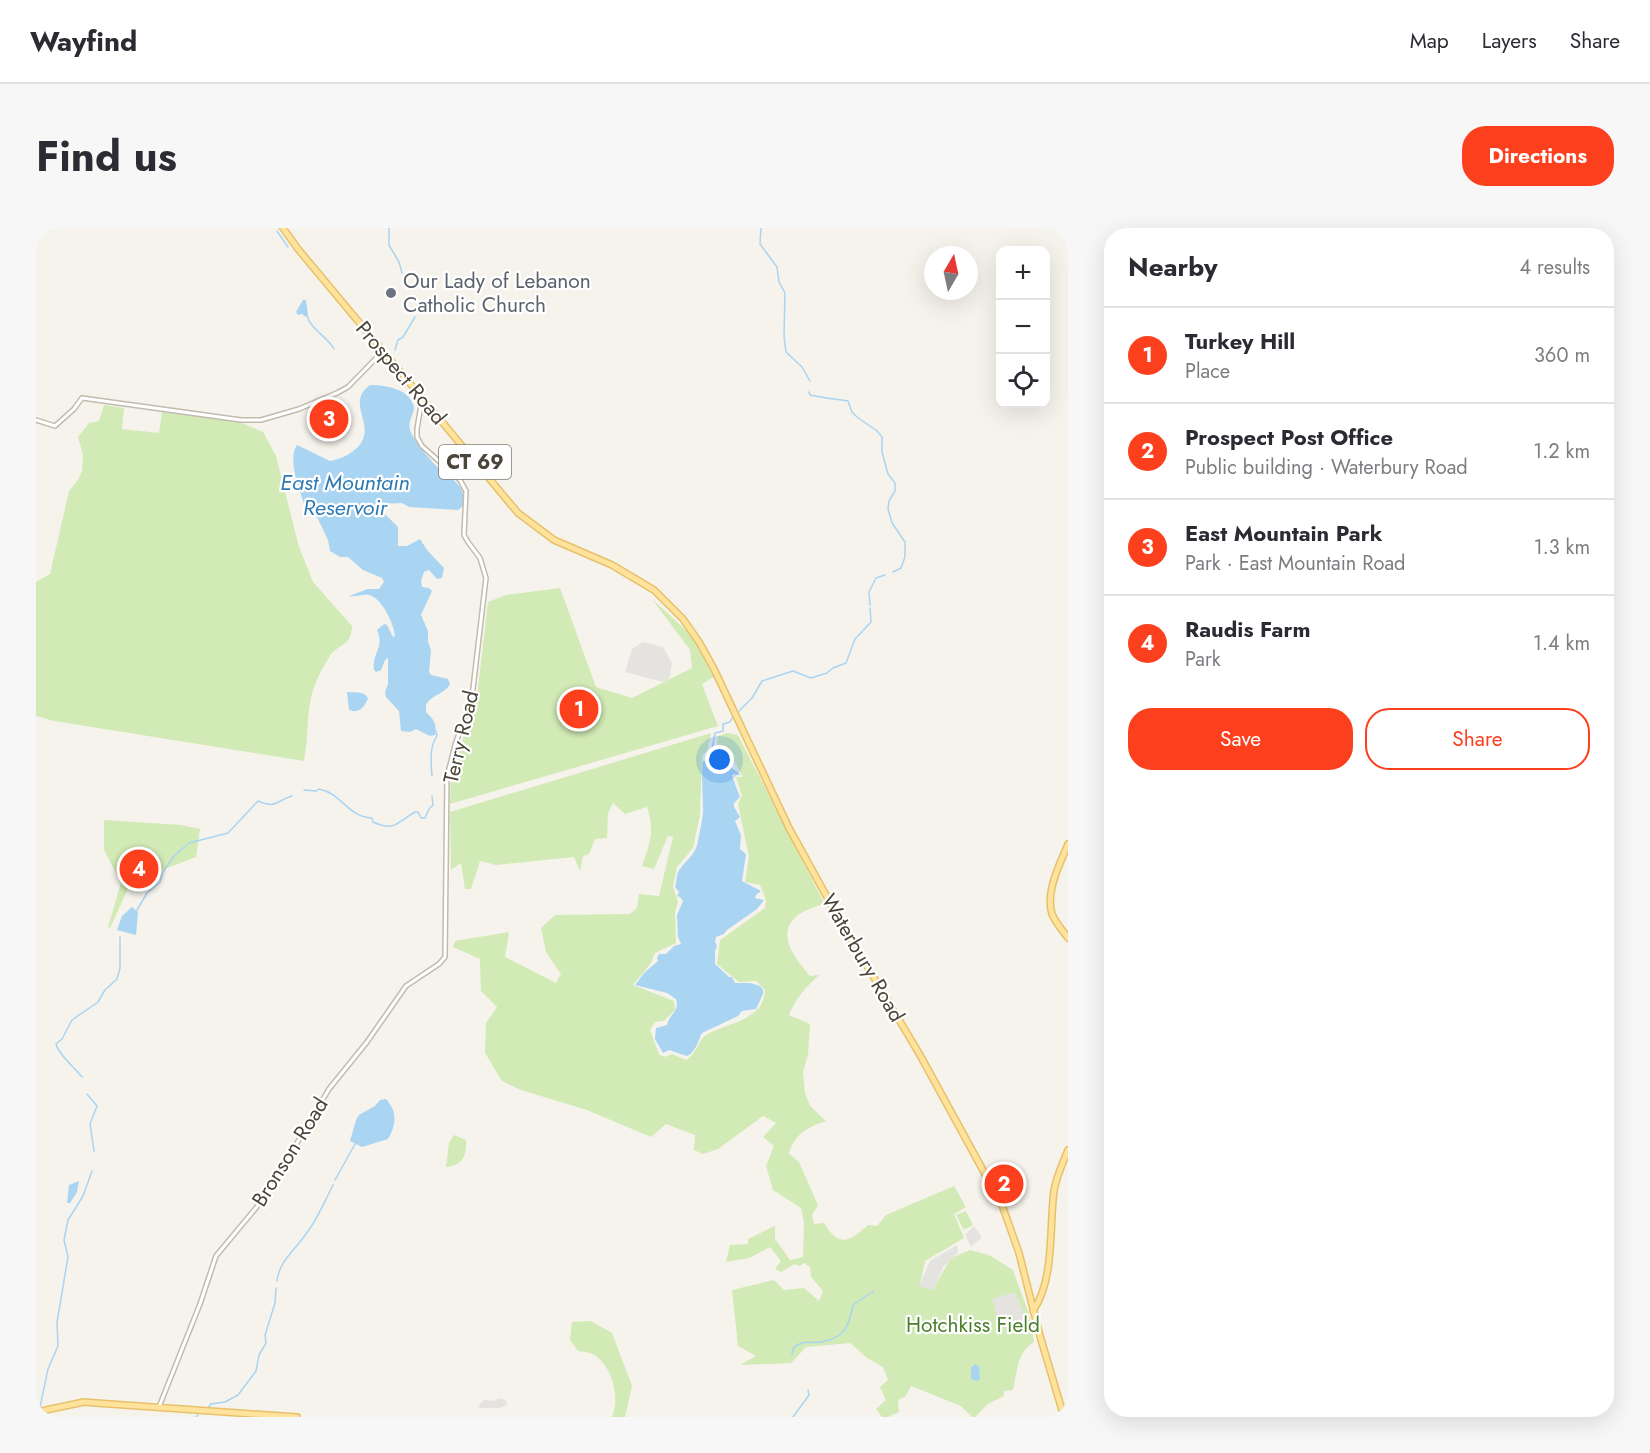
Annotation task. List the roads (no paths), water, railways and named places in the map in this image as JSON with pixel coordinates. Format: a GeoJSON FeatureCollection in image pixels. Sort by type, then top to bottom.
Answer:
{"type":"FeatureCollection","features":[{"type":"Feature","properties":{"kind":"main road","name":"Prospect Road"},"geometry":{"type":"LineString","coordinates":[[283,228],[518,513],[554,540],[583,554]]}},
{"type":"Feature","properties":{"kind":"main road","name":"Waterbury Road"},"geometry":{"type":"LineString","coordinates":[[583,554],[612,565],[654,590],[683,619],[699,642],[789,828],[839,919],[920,1055],[1002,1205],[1019,1252],[1033,1311],[1064,1417]]}},
{"type":"Feature","properties":{"kind":"main road"},"geometry":{"type":"LineString","coordinates":[[1068,844],[1054,882],[1051,905],[1052,915],[1068,938]]}},
{"type":"Feature","properties":{"kind":"main road"},"geometry":{"type":"LineString","coordinates":[[1033,1311],[1047,1274],[1056,1182],[1068,1150]]}},
{"type":"Feature","properties":{"kind":"main road"},"geometry":{"type":"LineString","coordinates":[[36,1412],[84,1402],[297,1417]]}},
{"type":"Feature","properties":{"kind":"street"},"geometry":{"type":"LineString","coordinates":[[36,420],[55,426],[82,398],[241,420],[261,420],[348,387],[383,351]]}},
{"type":"Feature","properties":{"kind":"street","name":"Terry Road"},"geometry":{"type":"LineString","coordinates":[[422,399],[417,437],[422,446],[460,480],[466,491],[464,535],[483,564],[486,578],[472,697],[447,777],[445,957]]}},
{"type":"Feature","properties":{"kind":"street","name":"Bronson Road"},"geometry":{"type":"LineString","coordinates":[[159,1407],[200,1304],[216,1256],[265,1197],[329,1089],[367,1042],[406,986],[439,964],[445,957]]}},
{"type":"Feature","properties":{"kind":"water"},"geometry":{"type":"Polygon","coordinates":[[[303,300],[306,300],[308,315],[306,317],[296,312],[303,300]]]}},
{"type":"Feature","properties":{"kind":"water","name":"East Mountain Reservoir"},"geometry":{"type":"Polygon","coordinates":[[[370,385],[397,389],[408,396],[414,408],[410,424],[412,434],[433,463],[459,486],[463,495],[462,507],[458,510],[409,507],[402,503],[379,504],[383,512],[398,527],[398,546],[407,546],[420,539],[444,568],[442,578],[437,579],[429,570],[424,572],[421,581],[422,587],[432,591],[421,615],[428,631],[431,650],[429,672],[431,675],[448,679],[450,684],[426,705],[426,712],[436,727],[435,735],[430,736],[416,729],[410,732],[401,731],[399,711],[386,697],[385,692],[388,684],[388,658],[381,670],[376,672],[374,670],[374,660],[379,646],[377,630],[384,624],[387,625],[393,637],[395,636],[386,612],[374,597],[349,596],[368,589],[379,589],[384,582],[382,578],[363,570],[348,557],[340,557],[330,551],[328,540],[317,517],[307,513],[294,469],[294,452],[297,445],[330,461],[347,455],[361,443],[364,426],[360,401],[362,393],[370,385]]]}},
{"type":"Feature","properties":{"kind":"water"},"geometry":{"type":"Polygon","coordinates":[[[347,692],[366,695],[368,698],[363,707],[356,711],[349,710],[347,692]]]}},
{"type":"Feature","properties":{"kind":"water"},"geometry":{"type":"Polygon","coordinates":[[[703,761],[724,764],[741,775],[733,774],[732,776],[740,797],[734,803],[734,807],[740,817],[735,821],[741,835],[740,849],[746,854],[742,881],[761,891],[755,898],[764,900],[757,909],[724,934],[716,937],[715,964],[729,977],[732,977],[735,983],[760,986],[763,994],[756,1009],[742,1011],[738,1016],[702,1033],[695,1049],[687,1056],[669,1050],[663,1053],[655,1039],[656,1028],[667,1025],[677,1007],[676,999],[667,993],[635,985],[644,973],[658,961],[659,954],[666,954],[674,946],[681,944],[678,937],[677,915],[683,901],[677,896],[679,892],[675,887],[679,871],[697,846],[703,811],[703,761]]]}},
{"type":"Feature","properties":{"kind":"water"},"geometry":{"type":"Polygon","coordinates":[[[132,907],[138,912],[136,935],[117,930],[122,916],[132,907]]]}},
{"type":"Feature","properties":{"kind":"water"},"geometry":{"type":"Polygon","coordinates":[[[386,1099],[395,1119],[388,1139],[362,1147],[350,1141],[359,1115],[375,1106],[380,1100],[386,1099]]]}},
{"type":"Feature","properties":{"kind":"water"},"geometry":{"type":"Polygon","coordinates":[[[79,1181],[77,1192],[70,1203],[67,1203],[69,1185],[79,1181]]]}},
{"type":"Feature","properties":{"kind":"water"},"geometry":{"type":"Polygon","coordinates":[[[975,1364],[979,1366],[980,1379],[977,1381],[971,1379],[971,1368],[975,1364]]]}},
{"type":"Feature","properties":{"kind":"waterway"},"geometry":{"type":"LineString","coordinates":[[389,228],[389,245],[399,262],[402,273]]}},
{"type":"Feature","properties":{"kind":"waterway"},"geometry":{"type":"LineString","coordinates":[[761,228],[760,244],[777,267],[779,282],[785,293],[786,352],[802,367],[810,381]]}},
{"type":"Feature","properties":{"kind":"waterway"},"geometry":{"type":"LineString","coordinates":[[277,231],[288,247]]}},
{"type":"Feature","properties":{"kind":"waterway"},"geometry":{"type":"LineString","coordinates":[[307,316],[312,326],[328,340],[334,349]]}},
{"type":"Feature","properties":{"kind":"waterway"},"geometry":{"type":"LineString","coordinates":[[395,350],[398,340],[403,337],[415,317]]}},
{"type":"Feature","properties":{"kind":"waterway"},"geometry":{"type":"LineString","coordinates":[[809,392],[810,395],[848,401],[852,412],[882,437],[882,452],[888,474],[895,483],[895,491],[889,501],[888,509],[892,523],[905,542],[905,557],[901,568],[893,572]]}},
{"type":"Feature","properties":{"kind":"waterway"},"geometry":{"type":"LineString","coordinates":[[870,605],[869,592],[876,578],[885,575]]}},
{"type":"Feature","properties":{"kind":"waterway"},"geometry":{"type":"LineString","coordinates":[[739,711],[752,698],[762,681],[793,671],[811,678],[846,663],[855,639],[871,622],[870,608]]}},
{"type":"Feature","properties":{"kind":"waterway"},"geometry":{"type":"LineString","coordinates":[[710,761],[715,733],[723,731],[723,724],[730,722],[732,718]]}},
{"type":"Feature","properties":{"kind":"waterway"},"geometry":{"type":"LineString","coordinates":[[432,776],[431,756],[437,736],[436,731]]}},
{"type":"Feature","properties":{"kind":"waterway"},"geometry":{"type":"LineString","coordinates":[[304,790],[319,789],[334,795],[356,813],[386,826],[395,825],[415,812],[418,812],[421,818],[425,818],[433,805],[432,796]]}},
{"type":"Feature","properties":{"kind":"waterway"},"geometry":{"type":"LineString","coordinates":[[137,910],[147,893],[160,882],[163,872],[174,856],[189,843],[228,833],[258,801],[273,804],[292,796]]}},
{"type":"Feature","properties":{"kind":"waterway"},"geometry":{"type":"LineString","coordinates":[[82,1077],[63,1056],[56,1044],[62,1039],[72,1020],[98,1002],[105,990],[117,979],[120,968],[120,937]]}},
{"type":"Feature","properties":{"kind":"waterway"},"geometry":{"type":"LineString","coordinates":[[87,1094],[97,1106],[90,1124],[94,1151]]}},
{"type":"Feature","properties":{"kind":"waterway"},"geometry":{"type":"LineString","coordinates":[[335,1180],[355,1144]]}},
{"type":"Feature","properties":{"kind":"waterway"},"geometry":{"type":"LineString","coordinates":[[40,1407],[48,1369],[58,1346],[57,1322],[68,1257],[64,1240],[68,1220],[83,1196],[92,1171]]}},
{"type":"Feature","properties":{"kind":"waterway"},"geometry":{"type":"LineString","coordinates":[[277,1281],[281,1267],[314,1223],[333,1185]]}},
{"type":"Feature","properties":{"kind":"waterway"},"geometry":{"type":"LineString","coordinates":[[208,1408],[211,1404],[225,1402],[238,1395],[256,1371],[259,1355],[266,1343],[265,1335],[275,1303],[276,1288]]}},
{"type":"Feature","properties":{"kind":"waterway"},"geometry":{"type":"LineString","coordinates":[[792,1354],[794,1347],[802,1343],[829,1340],[841,1334],[850,1319],[853,1305],[874,1291]]}},
{"type":"Feature","properties":{"kind":"waterway"},"geometry":{"type":"LineString","coordinates":[[793,1417],[809,1395],[808,1390]]}},
{"type":"Feature","properties":{"kind":"place","name":"Our Lady of Lebanon Catholic Church"},"geometry":{"type":"Point","coordinates":[391,293]}},
{"type":"Feature","properties":{"kind":"place","name":"East Mountain Park"},"geometry":{"type":"Point","coordinates":[329,419]}},
{"type":"Feature","properties":{"kind":"place","name":"Turkey Hill"},"geometry":{"type":"Point","coordinates":[579,709]}},
{"type":"Feature","properties":{"kind":"place","name":"Raudis Farm"},"geometry":{"type":"Point","coordinates":[139,869]}},
{"type":"Feature","properties":{"kind":"place","name":"Prospect Post Office"},"geometry":{"type":"Point","coordinates":[1004,1184]}},
{"type":"Feature","properties":{"kind":"park label","name":"Hotchkiss Field"},"geometry":{"type":"Point","coordinates":[973,1325]}}]}
